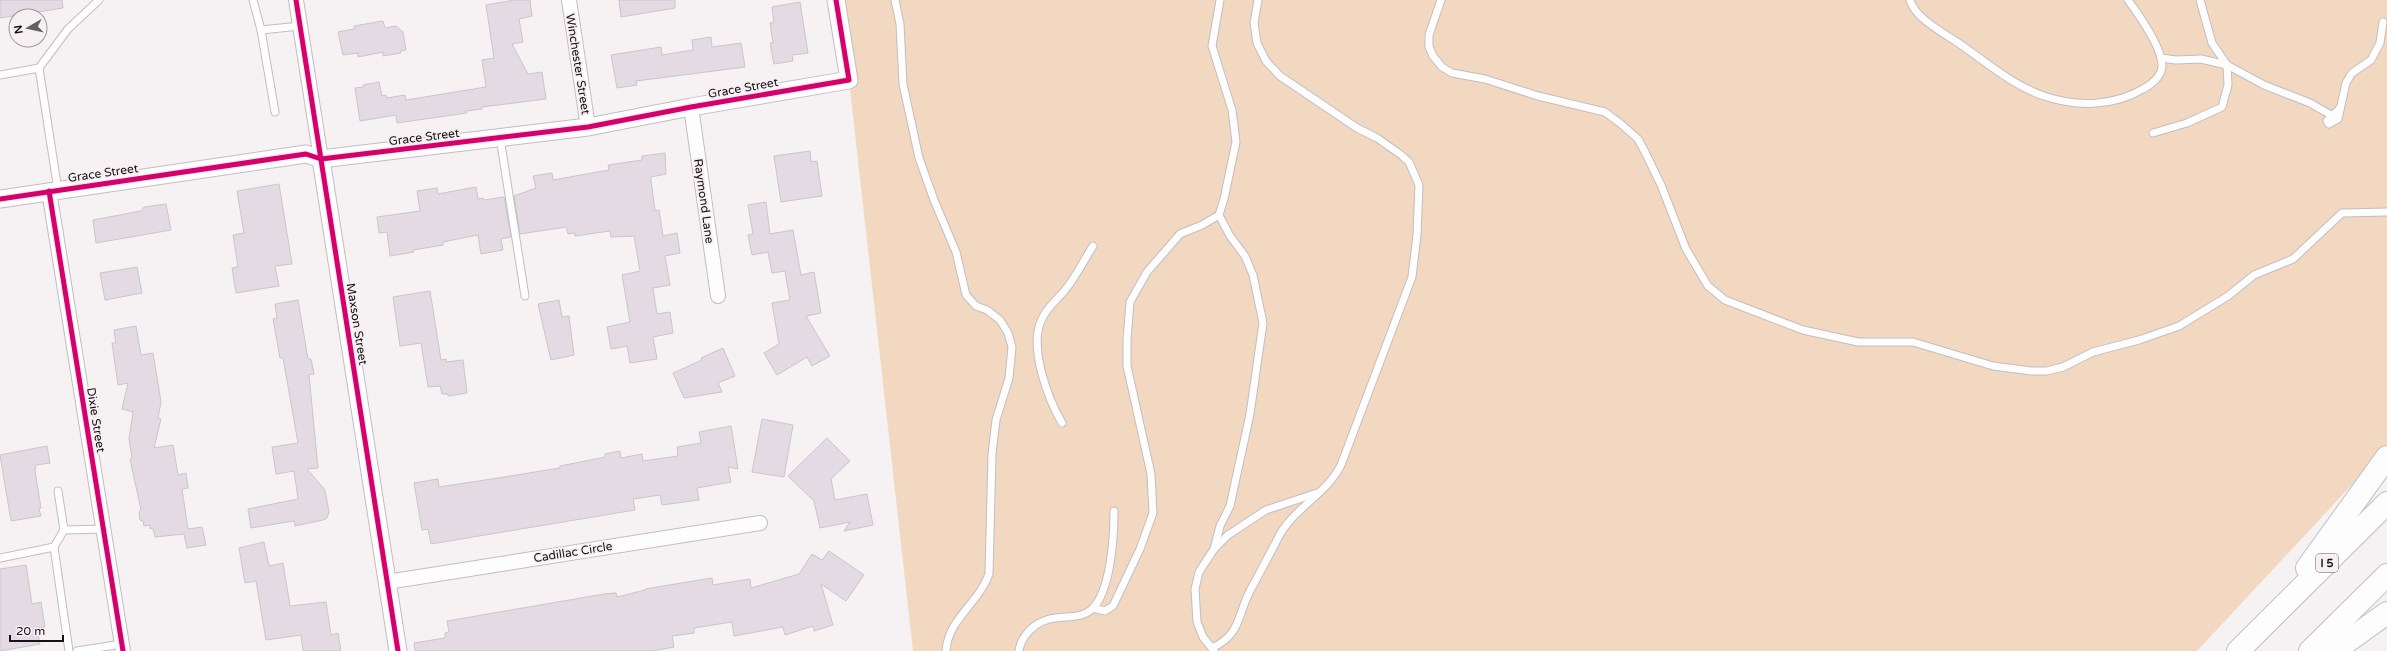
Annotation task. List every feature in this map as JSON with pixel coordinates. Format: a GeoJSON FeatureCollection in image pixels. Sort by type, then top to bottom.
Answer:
{"type":"FeatureCollection","features":[{"type":"Feature","properties":{"kind":"highway"},"geometry":{"type":"LineString","coordinates":[[2268,623],[2387,457]]}},
{"type":"Feature","properties":{"kind":"highway","name":"I 5"},"geometry":{"type":"LineString","coordinates":[[2238,651],[2268,623],[2387,503]]}},
{"type":"Feature","properties":{"kind":"highway"},"geometry":{"type":"LineString","coordinates":[[2310,651],[2387,575]]}},
{"type":"Feature","properties":{"kind":"highway"},"geometry":{"type":"LineString","coordinates":[[2334,651],[2387,613]]}},
{"type":"Feature","properties":{"kind":"street","name":"Maxson Street"},"geometry":{"type":"LineString","coordinates":[[296,0],[398,651]]}},
{"type":"Feature","properties":{"kind":"street","name":"Winchester Street"},"geometry":{"type":"LineString","coordinates":[[569,0],[588,127]]}},
{"type":"Feature","properties":{"kind":"street","name":"Grace Street"},"geometry":{"type":"LineString","coordinates":[[0,199],[306,154],[321,159],[588,127],[690,107],[849,80],[836,0]]}},
{"type":"Feature","properties":{"kind":"street","name":"Raymond Lane"},"geometry":{"type":"LineString","coordinates":[[690,107],[718,296]]}},
{"type":"Feature","properties":{"kind":"street","name":"Dixie Street"},"geometry":{"type":"LineString","coordinates":[[53,191],[123,647]]}},
{"type":"Feature","properties":{"kind":"street","name":"Cadillac Circle"},"geometry":{"type":"LineString","coordinates":[[387,582],[760,522]]}},
{"type":"Feature","properties":{"kind":"lane"},"geometry":{"type":"LineString","coordinates":[[53,191],[39,68],[68,29],[99,0]]}},
{"type":"Feature","properties":{"kind":"lane"},"geometry":{"type":"LineString","coordinates":[[253,0],[261,30],[275,112]]}},
{"type":"Feature","properties":{"kind":"lane"},"geometry":{"type":"LineString","coordinates":[[896,0],[900,24],[903,84],[919,158],[934,200],[956,252],[966,295],[976,306],[1000,320],[1008,333],[1012,347],[1009,378],[996,420],[992,454],[989,574],[986,585],[952,626],[946,640],[946,651]]}},
{"type":"Feature","properties":{"kind":"lane"},"geometry":{"type":"LineString","coordinates":[[1093,608],[1105,611],[1113,606],[1140,549],[1153,514],[1151,474],[1127,366],[1127,340],[1130,302],[1147,272],[1180,234],[1202,226],[1219,215],[1224,199],[1236,142],[1232,110],[1212,46],[1220,0]]}},
{"type":"Feature","properties":{"kind":"lane"},"geometry":{"type":"LineString","coordinates":[[1258,0],[1254,23],[1257,43],[1266,62],[1280,76],[1356,128],[1377,138],[1400,154],[1412,166],[1419,185],[1417,235],[1412,277],[1348,448],[1334,480],[1320,492],[1296,512],[1287,524],[1251,590],[1235,630],[1225,641],[1213,650],[1203,637],[1197,622],[1194,606],[1195,589],[1199,572],[1214,549],[1228,535],[1266,510],[1320,492]]}},
{"type":"Feature","properties":{"kind":"lane"},"geometry":{"type":"LineString","coordinates":[[1441,0],[1429,35],[1431,51],[1442,67],[1452,74],[1484,79],[1538,96],[1605,112],[1638,139],[1661,185],[1686,249],[1708,286],[1725,300],[1747,310],[1803,330],[1838,338],[1873,343],[1913,342],[1993,366],[2047,371],[2063,367],[2093,352],[2139,340],[2179,326],[2228,296],[2254,275],[2293,259],[2304,252],[2335,217],[2342,213],[2350,211],[2387,212]]}},
{"type":"Feature","properties":{"kind":"lane"},"geometry":{"type":"LineString","coordinates":[[1910,0],[1917,12],[1939,30],[2033,92],[2048,97],[2081,102],[2117,102],[2148,87],[2158,78],[2162,68],[2161,58],[2145,24],[2128,0]]}},
{"type":"Feature","properties":{"kind":"lane"},"geometry":{"type":"LineString","coordinates":[[2153,133],[2187,123],[2222,107],[2228,85],[2227,65],[2212,43],[2200,0]]}},
{"type":"Feature","properties":{"kind":"lane"},"geometry":{"type":"LineString","coordinates":[[2161,58],[2176,60],[2201,59],[2227,65],[2264,85],[2310,102],[2331,115],[2327,121],[2329,124],[2338,119],[2346,83],[2352,73],[2371,60],[2380,43],[2383,22]]}},
{"type":"Feature","properties":{"kind":"lane"},"geometry":{"type":"LineString","coordinates":[[261,30],[300,26]]}},
{"type":"Feature","properties":{"kind":"lane"},"geometry":{"type":"LineString","coordinates":[[0,75],[39,68]]}},
{"type":"Feature","properties":{"kind":"lane"},"geometry":{"type":"LineString","coordinates":[[500,138],[525,296]]}},
{"type":"Feature","properties":{"kind":"lane"},"geometry":{"type":"LineString","coordinates":[[1214,549],[1220,526],[1230,506],[1242,458],[1263,323],[1253,275],[1245,256],[1230,236],[1219,215]]}},
{"type":"Feature","properties":{"kind":"lane"},"geometry":{"type":"LineString","coordinates":[[1062,422],[1050,401],[1043,378],[1037,344],[1037,330],[1051,304],[1066,290],[1093,246]]}},
{"type":"Feature","properties":{"kind":"lane"},"geometry":{"type":"LineString","coordinates":[[58,491],[64,530],[54,547],[69,651]]}},
{"type":"Feature","properties":{"kind":"lane"},"geometry":{"type":"LineString","coordinates":[[1019,651],[1020,645],[1028,632],[1042,621],[1050,618],[1079,615],[1093,608],[1102,589],[1111,557],[1114,511]]}},
{"type":"Feature","properties":{"kind":"lane"},"geometry":{"type":"LineString","coordinates":[[64,530],[104,529]]}},
{"type":"Feature","properties":{"kind":"lane"},"geometry":{"type":"LineString","coordinates":[[0,558],[54,547]]}},
{"type":"Feature","properties":{"kind":"lane"},"geometry":{"type":"LineString","coordinates":[[77,651],[123,647]]}},
{"type":"Feature","properties":{"kind":"shaded area"},"geometry":{"type":"Polygon","coordinates":[[[836,0],[2387,0],[2387,447],[2197,651],[913,651],[849,80],[836,0]]]}},
{"type":"Feature","properties":{"kind":"building"},"geometry":{"type":"Polygon","coordinates":[[[0,0],[62,0],[63,8],[48,10],[48,8],[8,8],[8,17],[0,18],[0,0]]]}},
{"type":"Feature","properties":{"kind":"building"},"geometry":{"type":"Polygon","coordinates":[[[514,0],[530,0],[532,16],[519,19],[523,42],[512,44],[528,74],[542,72],[546,99],[482,107],[482,109],[466,111],[467,113],[397,123],[396,115],[360,121],[355,88],[364,87],[363,85],[379,82],[382,96],[386,95],[387,98],[405,95],[406,100],[486,87],[482,60],[494,58],[486,5],[514,0]]]}},
{"type":"Feature","properties":{"kind":"building"},"geometry":{"type":"Polygon","coordinates":[[[619,0],[675,0],[675,8],[621,17],[619,0]]]}},
{"type":"Feature","properties":{"kind":"building"},"geometry":{"type":"Polygon","coordinates":[[[800,2],[808,53],[792,55],[793,61],[774,64],[770,43],[773,43],[770,23],[774,22],[772,7],[800,2]]]}},
{"type":"Feature","properties":{"kind":"building"},"geometry":{"type":"Polygon","coordinates":[[[383,21],[385,28],[396,26],[403,32],[406,50],[400,51],[401,53],[383,56],[383,52],[358,57],[358,53],[343,55],[338,32],[354,29],[354,26],[383,21]]]}},
{"type":"Feature","properties":{"kind":"building"},"geometry":{"type":"Polygon","coordinates":[[[711,37],[712,47],[741,43],[745,67],[636,81],[637,85],[617,88],[611,55],[661,47],[662,55],[693,50],[692,40],[711,37]]]}},
{"type":"Feature","properties":{"kind":"building"},"geometry":{"type":"Polygon","coordinates":[[[810,151],[811,162],[817,161],[822,196],[781,202],[774,156],[810,151]]]}},
{"type":"Feature","properties":{"kind":"building"},"geometry":{"type":"Polygon","coordinates":[[[665,153],[666,174],[651,177],[655,211],[659,210],[663,236],[677,233],[680,253],[665,256],[670,285],[653,288],[657,314],[670,312],[673,333],[653,337],[657,359],[630,363],[627,346],[611,349],[607,327],[630,322],[622,275],[640,271],[634,236],[611,237],[610,231],[575,236],[575,233],[568,234],[566,227],[520,234],[514,196],[536,188],[533,176],[552,173],[553,180],[609,170],[608,165],[642,160],[642,156],[665,153]]]}},
{"type":"Feature","properties":{"kind":"building"},"geometry":{"type":"Polygon","coordinates":[[[279,184],[292,264],[275,266],[279,286],[236,293],[232,268],[238,267],[233,235],[244,233],[237,191],[279,184]]]}},
{"type":"Feature","properties":{"kind":"building"},"geometry":{"type":"Polygon","coordinates":[[[476,187],[478,199],[483,198],[484,200],[504,197],[511,237],[501,239],[503,250],[481,254],[478,235],[443,242],[443,245],[413,250],[414,252],[390,256],[387,232],[379,233],[377,217],[420,211],[417,191],[437,188],[438,194],[476,187]]]}},
{"type":"Feature","properties":{"kind":"building"},"geometry":{"type":"Polygon","coordinates":[[[766,202],[770,234],[793,230],[801,275],[814,272],[821,313],[806,316],[830,356],[812,366],[807,357],[777,375],[764,353],[779,344],[772,303],[790,300],[785,271],[772,273],[768,252],[752,255],[748,235],[753,234],[748,205],[766,202]]]}},
{"type":"Feature","properties":{"kind":"building"},"geometry":{"type":"Polygon","coordinates":[[[166,204],[171,230],[96,243],[93,220],[141,211],[144,207],[166,204]]]}},
{"type":"Feature","properties":{"kind":"building"},"geometry":{"type":"Polygon","coordinates":[[[137,267],[142,293],[105,300],[100,273],[137,267]]]}},
{"type":"Feature","properties":{"kind":"building"},"geometry":{"type":"Polygon","coordinates":[[[430,291],[441,360],[446,359],[446,362],[463,360],[467,393],[448,396],[448,394],[442,394],[440,386],[428,387],[421,343],[400,346],[393,297],[430,291]]]}},
{"type":"Feature","properties":{"kind":"building"},"geometry":{"type":"Polygon","coordinates":[[[298,300],[308,359],[311,359],[314,374],[309,375],[318,468],[307,469],[325,490],[329,512],[327,518],[323,520],[295,526],[294,521],[251,528],[248,509],[298,499],[294,471],[276,474],[272,447],[298,443],[283,358],[280,358],[273,319],[277,318],[275,304],[298,300]]]}},
{"type":"Feature","properties":{"kind":"building"},"geometry":{"type":"Polygon","coordinates":[[[559,300],[562,317],[569,316],[574,355],[551,360],[538,304],[559,300]]]}},
{"type":"Feature","properties":{"kind":"building"},"geometry":{"type":"Polygon","coordinates":[[[136,326],[141,355],[153,353],[161,402],[158,418],[161,419],[154,448],[173,445],[178,475],[186,473],[188,488],[182,489],[188,529],[202,527],[206,545],[187,548],[184,534],[155,537],[153,528],[150,529],[150,525],[144,526],[143,521],[140,520],[139,512],[141,510],[130,459],[132,458],[129,439],[133,412],[122,409],[128,383],[118,385],[112,343],[116,343],[114,330],[136,326]]]}},
{"type":"Feature","properties":{"kind":"building"},"geometry":{"type":"Polygon","coordinates":[[[723,348],[735,376],[718,383],[722,392],[684,398],[673,373],[702,360],[701,358],[723,348]]]}},
{"type":"Feature","properties":{"kind":"building"},"geometry":{"type":"Polygon","coordinates":[[[762,419],[793,425],[784,477],[752,472],[762,419]]]}},
{"type":"Feature","properties":{"kind":"building"},"geometry":{"type":"Polygon","coordinates":[[[731,426],[738,469],[728,467],[731,482],[697,488],[699,500],[662,505],[660,495],[633,499],[635,510],[431,544],[428,529],[422,530],[414,483],[438,479],[439,487],[498,478],[560,468],[560,466],[605,457],[605,454],[620,451],[621,458],[642,454],[643,461],[678,456],[677,447],[701,443],[699,432],[731,426]]]}},
{"type":"Feature","properties":{"kind":"building"},"geometry":{"type":"Polygon","coordinates":[[[827,438],[850,461],[831,479],[835,500],[867,494],[873,525],[844,531],[850,522],[820,528],[814,501],[788,476],[827,438]]]}},
{"type":"Feature","properties":{"kind":"building"},"geometry":{"type":"Polygon","coordinates":[[[47,446],[50,463],[36,465],[35,471],[41,516],[11,521],[0,455],[47,446]]]}},
{"type":"Feature","properties":{"kind":"building"},"geometry":{"type":"Polygon","coordinates":[[[264,542],[269,566],[283,563],[290,606],[326,602],[331,635],[338,633],[341,651],[303,651],[301,635],[266,640],[256,581],[245,583],[239,548],[264,542]]]}},
{"type":"Feature","properties":{"kind":"building"},"geometry":{"type":"Polygon","coordinates":[[[829,551],[864,575],[846,601],[821,584],[833,625],[814,631],[813,626],[785,635],[783,627],[734,636],[732,622],[694,628],[694,633],[672,636],[674,647],[652,651],[415,651],[414,643],[445,638],[445,633],[449,632],[447,621],[604,594],[616,593],[617,597],[645,589],[712,578],[713,585],[750,579],[751,588],[799,574],[812,554],[822,560],[829,551]]]}},
{"type":"Feature","properties":{"kind":"building"},"geometry":{"type":"Polygon","coordinates":[[[26,565],[32,604],[41,602],[45,627],[37,628],[40,644],[0,651],[0,569],[26,565]]]}},
{"type":"Feature","properties":{"kind":"cycle path"},"geometry":{"type":"LineString","coordinates":[[296,0],[398,651]]}},
{"type":"Feature","properties":{"kind":"cycle path"},"geometry":{"type":"LineString","coordinates":[[0,199],[306,154],[321,159],[588,127],[691,107],[849,80],[836,0]]}},
{"type":"Feature","properties":{"kind":"cycle path"},"geometry":{"type":"LineString","coordinates":[[49,191],[123,651]]}}]}
